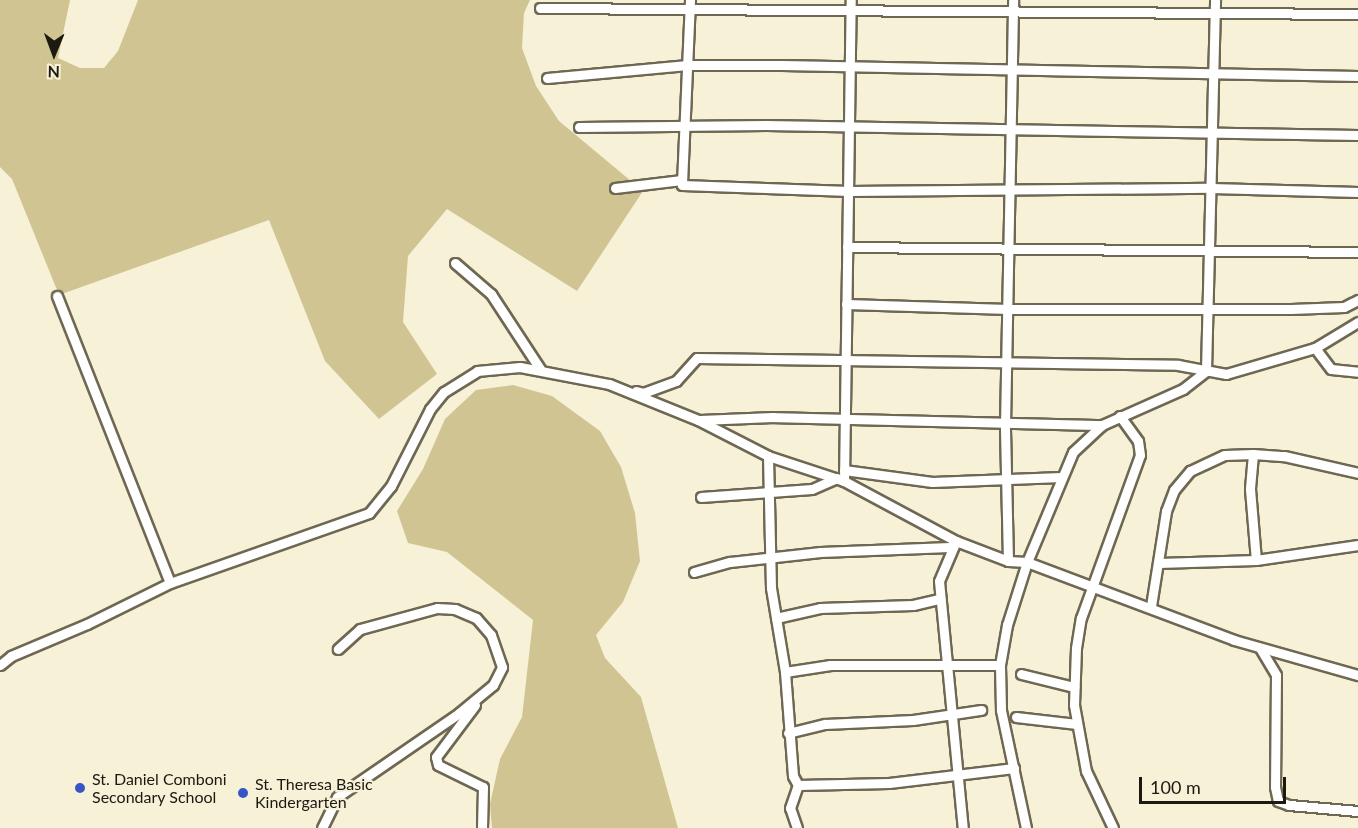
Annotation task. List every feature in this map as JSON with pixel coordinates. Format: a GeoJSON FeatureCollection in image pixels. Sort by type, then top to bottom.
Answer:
{"type":"FeatureCollection","features":[{"type":"Feature","properties":{"kind":"street"},"geometry":{"type":"LineString","coordinates":[[1008,561],[1005,425],[1009,364],[1009,132],[1013,0]]}},
{"type":"Feature","properties":{"kind":"street"},"geometry":{"type":"LineString","coordinates":[[1206,371],[1215,0]]}},
{"type":"Feature","properties":{"kind":"street"},"geometry":{"type":"LineString","coordinates":[[540,8],[690,4],[850,4],[1214,15],[1358,14]]}},
{"type":"Feature","properties":{"kind":"street"},"geometry":{"type":"LineString","coordinates":[[690,4],[682,185],[849,191],[1210,188],[1358,192]]}},
{"type":"Feature","properties":{"kind":"street"},"geometry":{"type":"LineString","coordinates":[[840,480],[844,470],[850,4]]}},
{"type":"Feature","properties":{"kind":"street"},"geometry":{"type":"LineString","coordinates":[[547,78],[687,65],[1011,68],[1213,75],[1358,76]]}},
{"type":"Feature","properties":{"kind":"street"},"geometry":{"type":"LineString","coordinates":[[579,128],[686,126],[1009,132],[1212,131],[1358,135]]}},
{"type":"Feature","properties":{"kind":"street"},"geometry":{"type":"LineString","coordinates":[[615,188],[682,180]]}},
{"type":"Feature","properties":{"kind":"street"},"geometry":{"type":"LineString","coordinates":[[847,247],[1358,252]]}},
{"type":"Feature","properties":{"kind":"street"},"geometry":{"type":"LineString","coordinates":[[455,263],[491,294],[538,369],[643,393],[676,381],[696,358],[845,362],[1178,365],[1226,374],[1315,348],[1358,322]]}},
{"type":"Feature","properties":{"kind":"street"},"geometry":{"type":"LineString","coordinates":[[57,296],[170,583]]}},
{"type":"Feature","properties":{"kind":"street"},"geometry":{"type":"LineString","coordinates":[[846,304],[1009,309],[1319,309],[1344,307],[1358,300]]}},
{"type":"Feature","properties":{"kind":"street"},"geometry":{"type":"LineString","coordinates":[[1315,348],[1331,369],[1358,372]]}},
{"type":"Feature","properties":{"kind":"street"},"geometry":{"type":"LineString","coordinates":[[0,665],[10,656],[87,624],[170,583],[369,513],[391,486],[430,409],[444,392],[477,371],[538,369],[609,384],[698,420],[768,456],[840,480],[953,544],[1008,561],[1027,562],[1090,588],[1151,606],[1260,648],[1358,675]]}},
{"type":"Feature","properties":{"kind":"street"},"geometry":{"type":"LineString","coordinates":[[1026,828],[1001,710],[1000,665],[1007,625],[1027,562],[1073,452],[1102,425],[1183,389],[1206,371]]}},
{"type":"Feature","properties":{"kind":"street"},"geometry":{"type":"LineString","coordinates":[[1111,827],[1086,771],[1077,724],[1074,687],[1076,648],[1090,588],[1140,455],[1138,441],[1120,416]]}},
{"type":"Feature","properties":{"kind":"street"},"geometry":{"type":"LineString","coordinates":[[698,420],[844,419],[1005,425],[1102,425]]}},
{"type":"Feature","properties":{"kind":"street"},"geometry":{"type":"LineString","coordinates":[[1151,606],[1166,512],[1183,477],[1210,460],[1253,454],[1284,456],[1358,473]]}},
{"type":"Feature","properties":{"kind":"street"},"geometry":{"type":"LineString","coordinates":[[1253,454],[1250,489],[1256,560]]}},
{"type":"Feature","properties":{"kind":"street"},"geometry":{"type":"LineString","coordinates":[[768,456],[766,495],[768,557],[784,672],[788,733],[798,784],[790,808],[797,828]]}},
{"type":"Feature","properties":{"kind":"street"},"geometry":{"type":"LineString","coordinates":[[844,470],[921,481],[1006,482],[1061,477]]}},
{"type":"Feature","properties":{"kind":"street"},"geometry":{"type":"LineString","coordinates":[[701,497],[766,495],[812,489],[840,480]]}},
{"type":"Feature","properties":{"kind":"street"},"geometry":{"type":"LineString","coordinates":[[694,572],[768,557],[869,548],[953,544]]}},
{"type":"Feature","properties":{"kind":"street"},"geometry":{"type":"LineString","coordinates":[[953,544],[939,581],[949,663],[956,777],[963,828]]}},
{"type":"Feature","properties":{"kind":"street"},"geometry":{"type":"LineString","coordinates":[[1158,563],[1256,560],[1358,545]]}},
{"type":"Feature","properties":{"kind":"street"},"geometry":{"type":"LineString","coordinates":[[776,618],[820,608],[914,604],[940,599]]}},
{"type":"Feature","properties":{"kind":"street"},"geometry":{"type":"LineString","coordinates":[[338,649],[360,628],[437,608],[454,609],[476,618],[500,654],[501,675],[486,691],[436,757],[438,765],[483,787],[482,828]]}},
{"type":"Feature","properties":{"kind":"street"},"geometry":{"type":"LineString","coordinates":[[1260,648],[1276,675],[1275,787],[1278,801],[1288,805],[1358,812]]}},
{"type":"Feature","properties":{"kind":"street"},"geometry":{"type":"LineString","coordinates":[[784,672],[830,665],[949,663],[1000,665]]}},
{"type":"Feature","properties":{"kind":"street"},"geometry":{"type":"LineString","coordinates":[[1021,674],[1074,687]]}},
{"type":"Feature","properties":{"kind":"street"},"geometry":{"type":"LineString","coordinates":[[322,828],[332,804],[344,791],[486,691]]}},
{"type":"Feature","properties":{"kind":"street"},"geometry":{"type":"LineString","coordinates":[[788,733],[825,724],[981,710]]}},
{"type":"Feature","properties":{"kind":"street"},"geometry":{"type":"LineString","coordinates":[[1016,717],[1077,724]]}},
{"type":"Feature","properties":{"kind":"street"},"geometry":{"type":"LineString","coordinates":[[798,784],[850,786],[956,777],[1014,768]]}},
{"type":"Feature","properties":{"kind":"shaded area"},"geometry":{"type":"Polygon","coordinates":[[[0,0],[70,0],[58,58],[80,68],[104,68],[118,51],[138,0],[530,0],[524,13],[522,48],[536,86],[559,121],[643,191],[577,291],[447,209],[408,256],[403,322],[437,374],[379,419],[325,361],[269,220],[59,295],[12,179],[0,167],[0,0]]]}},
{"type":"Feature","properties":{"kind":"shaded area"},"geometry":{"type":"Polygon","coordinates":[[[513,385],[552,396],[600,431],[621,467],[635,513],[640,561],[623,602],[596,635],[605,658],[641,697],[678,828],[492,828],[490,804],[500,759],[522,717],[533,620],[447,552],[408,543],[397,511],[423,469],[445,419],[476,390],[513,385]]]}},
{"type":"Feature","properties":{"kind":"place","name":"St. Daniel Comboni Secondary School"},"geometry":{"type":"Point","coordinates":[80,788]}},
{"type":"Feature","properties":{"kind":"place","name":"St. Theresa Basic Kindergarten"},"geometry":{"type":"Point","coordinates":[243,793]}}]}
